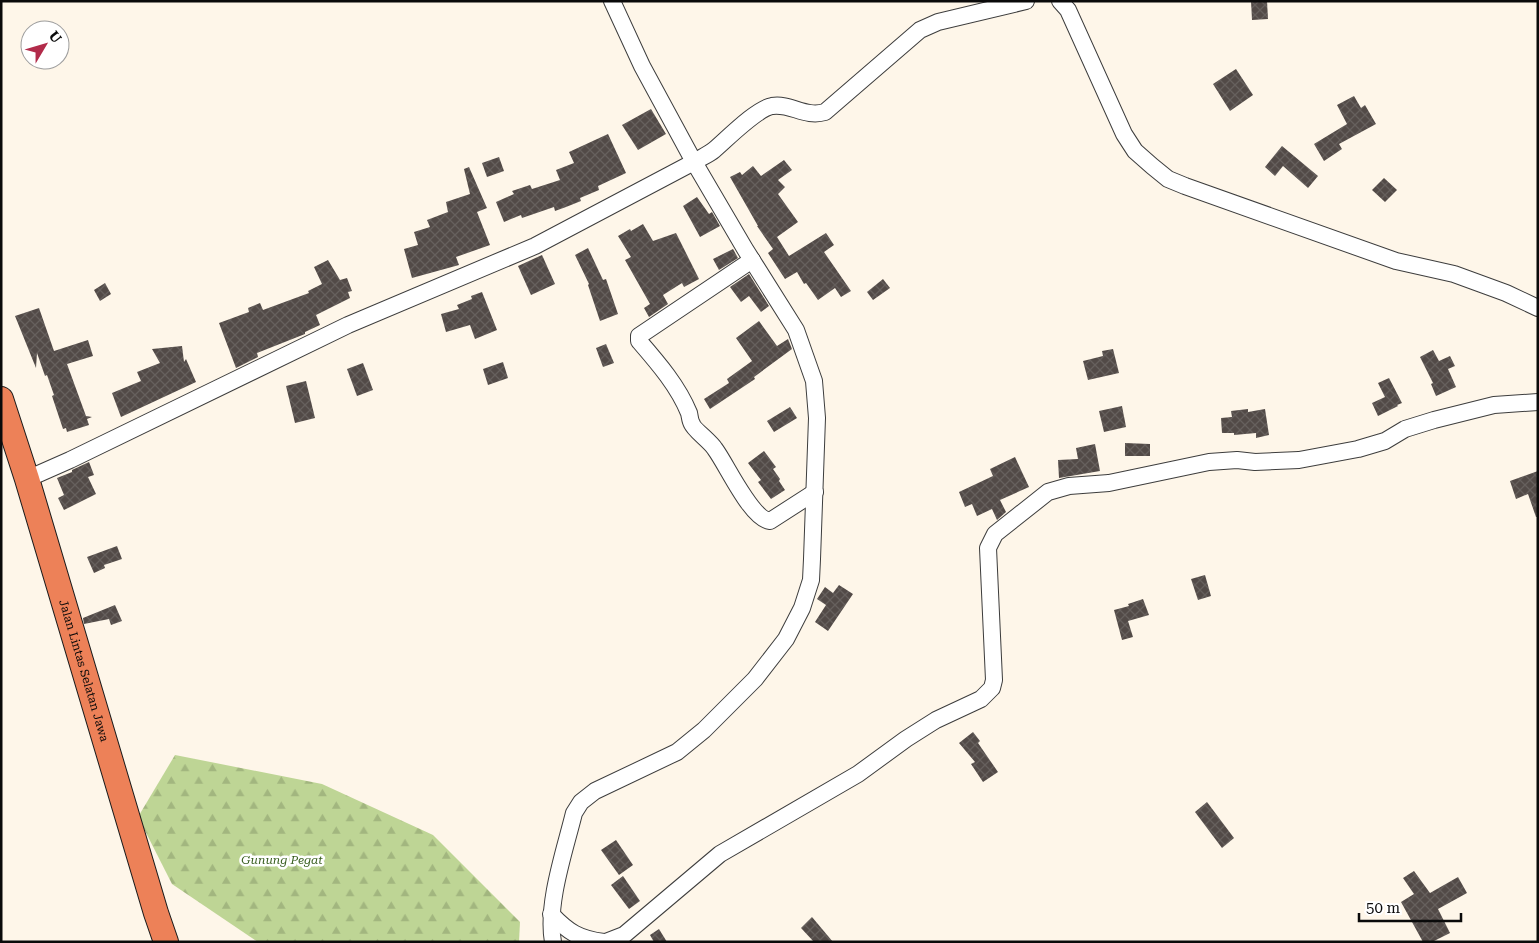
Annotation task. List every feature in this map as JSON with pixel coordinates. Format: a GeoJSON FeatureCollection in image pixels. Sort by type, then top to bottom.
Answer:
{"type":"FeatureCollection","features":[{"type":"Feature","properties":{"kind":"highway","name":"Jalan Lintas Selatan Jawa"},"geometry":{"type":"LineString","coordinates":[[1,399],[27,479],[166,942]]}},
{"type":"Feature","properties":{"kind":"street"},"geometry":{"type":"LineString","coordinates":[[553,942],[551,931],[556,887],[574,813],[581,802],[595,791],[677,752],[704,730],[760,672],[786,639],[802,608],[811,580],[817,418],[814,381],[796,330],[694,162],[642,66],[612,1]]}},
{"type":"Feature","properties":{"kind":"street"},"geometry":{"type":"LineString","coordinates":[[27,479],[79,456],[348,325],[535,246],[694,162],[712,151],[748,120],[770,106],[783,106],[816,115],[825,112],[920,30],[938,22],[1026,1]]}},
{"type":"Feature","properties":{"kind":"street"},"geometry":{"type":"LineString","coordinates":[[1060,1],[1068,10],[1124,134],[1136,151],[1168,178],[1396,262],[1454,274],[1506,292],[1538,308]]}},
{"type":"Feature","properties":{"kind":"street"},"geometry":{"type":"LineString","coordinates":[[752,260],[639,336],[639,341],[664,370],[680,396],[689,414],[692,426],[709,440],[746,499],[764,520],[770,521],[814,492]]}},
{"type":"Feature","properties":{"kind":"street"},"geometry":{"type":"LineString","coordinates":[[552,914],[564,928],[588,940],[605,942],[624,935],[720,854],[858,774],[936,720],[970,705],[988,693],[994,680],[988,548],[995,534],[1048,492],[1069,486],[1109,482],[1209,462],[1299,460],[1348,451],[1385,441],[1406,429],[1494,405],[1538,402]]}},
{"type":"Feature","properties":{"kind":"green space","name":"Gunung Pegat"},"geometry":{"type":"Polygon","coordinates":[[[175,755],[322,784],[433,835],[520,922],[519,942],[258,942],[172,884],[138,817],[175,755]]]}},
{"type":"Feature","properties":{"kind":"building"},"geometry":{"type":"Polygon","coordinates":[[[1251,1],[1267,1],[1268,19],[1252,20],[1251,1]]]}},
{"type":"Feature","properties":{"kind":"building"},"geometry":{"type":"Polygon","coordinates":[[[1236,69],[1253,95],[1230,111],[1213,84],[1236,69]]]}},
{"type":"Feature","properties":{"kind":"building"},"geometry":{"type":"Polygon","coordinates":[[[1354,96],[1361,108],[1365,105],[1376,124],[1339,144],[1342,149],[1324,161],[1314,144],[1347,124],[1337,105],[1354,96]]]}},
{"type":"Feature","properties":{"kind":"building"},"geometry":{"type":"Polygon","coordinates":[[[651,109],[666,134],[638,150],[622,125],[651,109]]]}},
{"type":"Feature","properties":{"kind":"building"},"geometry":{"type":"Polygon","coordinates":[[[608,134],[626,173],[598,186],[599,190],[580,198],[581,201],[555,211],[554,207],[522,218],[521,215],[504,222],[496,202],[514,194],[512,191],[530,185],[532,189],[560,180],[556,170],[574,163],[569,152],[608,134]]]}},
{"type":"Feature","properties":{"kind":"building"},"geometry":{"type":"Polygon","coordinates":[[[1282,146],[1318,176],[1308,188],[1283,166],[1275,176],[1265,167],[1282,146]]]}},
{"type":"Feature","properties":{"kind":"building"},"geometry":{"type":"Polygon","coordinates":[[[499,157],[504,171],[487,177],[482,163],[499,157]]]}},
{"type":"Feature","properties":{"kind":"building"},"geometry":{"type":"Polygon","coordinates":[[[784,160],[792,170],[778,180],[785,187],[778,194],[798,222],[777,237],[789,256],[826,233],[834,245],[824,252],[851,291],[841,297],[835,288],[818,300],[806,283],[804,284],[797,272],[785,279],[768,253],[773,249],[757,226],[730,177],[740,172],[742,175],[753,166],[761,176],[784,160]]]}},
{"type":"Feature","properties":{"kind":"building"},"geometry":{"type":"Polygon","coordinates":[[[469,167],[487,208],[477,212],[490,245],[456,257],[459,265],[412,278],[404,249],[418,245],[414,232],[430,227],[427,220],[448,212],[446,202],[470,194],[464,169],[469,167]]]}},
{"type":"Feature","properties":{"kind":"building"},"geometry":{"type":"Polygon","coordinates":[[[1384,178],[1397,190],[1385,202],[1372,190],[1384,178]]]}},
{"type":"Feature","properties":{"kind":"building"},"geometry":{"type":"Polygon","coordinates":[[[697,197],[709,214],[712,212],[720,226],[700,237],[683,206],[697,197]]]}},
{"type":"Feature","properties":{"kind":"building"},"geometry":{"type":"Polygon","coordinates":[[[643,224],[653,241],[676,233],[699,279],[684,287],[682,283],[663,295],[668,304],[649,317],[644,308],[650,304],[625,260],[631,257],[618,236],[643,224]]]}},
{"type":"Feature","properties":{"kind":"building"},"geometry":{"type":"Polygon","coordinates":[[[588,248],[603,280],[606,279],[618,314],[600,321],[589,284],[575,255],[588,248]]]}},
{"type":"Feature","properties":{"kind":"building"},"geometry":{"type":"Polygon","coordinates":[[[733,249],[738,258],[719,270],[713,259],[733,249]]]}},
{"type":"Feature","properties":{"kind":"building"},"geometry":{"type":"Polygon","coordinates":[[[542,255],[555,284],[531,295],[518,266],[542,255]]]}},
{"type":"Feature","properties":{"kind":"building"},"geometry":{"type":"Polygon","coordinates":[[[328,260],[340,280],[347,278],[352,291],[348,292],[350,298],[316,315],[320,325],[305,332],[305,334],[257,353],[258,357],[236,368],[219,323],[249,312],[248,308],[260,303],[263,310],[309,293],[308,291],[322,284],[314,267],[328,260]]]}},
{"type":"Feature","properties":{"kind":"building"},"geometry":{"type":"Polygon","coordinates":[[[749,274],[769,306],[761,312],[749,296],[741,302],[730,287],[749,274]]]}},
{"type":"Feature","properties":{"kind":"building"},"geometry":{"type":"Polygon","coordinates":[[[883,279],[890,288],[873,300],[867,292],[883,279]]]}},
{"type":"Feature","properties":{"kind":"building"},"geometry":{"type":"Polygon","coordinates":[[[105,283],[111,294],[100,301],[94,290],[105,283]]]}},
{"type":"Feature","properties":{"kind":"building"},"geometry":{"type":"Polygon","coordinates":[[[482,292],[497,330],[475,339],[470,325],[446,332],[441,314],[459,309],[457,305],[472,299],[471,296],[482,292]]]}},
{"type":"Feature","properties":{"kind":"building"},"geometry":{"type":"Polygon","coordinates":[[[39,308],[54,351],[88,340],[93,356],[67,364],[86,416],[92,417],[87,419],[89,425],[67,432],[66,428],[63,429],[52,396],[54,395],[37,353],[36,368],[15,316],[39,308]]]}},
{"type":"Feature","properties":{"kind":"building"},"geometry":{"type":"Polygon","coordinates":[[[759,321],[777,346],[788,339],[792,349],[754,377],[755,379],[710,409],[704,399],[729,383],[727,379],[752,361],[736,338],[759,321]]]}},
{"type":"Feature","properties":{"kind":"building"},"geometry":{"type":"Polygon","coordinates":[[[606,344],[614,363],[603,367],[596,348],[606,344]]]}},
{"type":"Feature","properties":{"kind":"building"},"geometry":{"type":"Polygon","coordinates":[[[182,346],[184,362],[186,359],[196,382],[121,417],[112,393],[141,381],[137,372],[160,363],[152,349],[182,346]]]}},
{"type":"Feature","properties":{"kind":"building"},"geometry":{"type":"Polygon","coordinates":[[[1113,349],[1119,373],[1088,380],[1083,361],[1103,356],[1102,351],[1113,349]]]}},
{"type":"Feature","properties":{"kind":"building"},"geometry":{"type":"Polygon","coordinates":[[[1433,350],[1439,361],[1450,356],[1455,366],[1448,369],[1456,387],[1436,396],[1431,384],[1433,383],[1420,357],[1433,350]]]}},
{"type":"Feature","properties":{"kind":"building"},"geometry":{"type":"Polygon","coordinates":[[[503,362],[508,378],[488,385],[483,369],[503,362]]]}},
{"type":"Feature","properties":{"kind":"building"},"geometry":{"type":"Polygon","coordinates":[[[363,363],[373,390],[357,396],[347,369],[363,363]]]}},
{"type":"Feature","properties":{"kind":"building"},"geometry":{"type":"Polygon","coordinates":[[[1389,378],[1402,403],[1378,416],[1372,403],[1385,397],[1378,383],[1389,378]]]}},
{"type":"Feature","properties":{"kind":"building"},"geometry":{"type":"Polygon","coordinates":[[[306,381],[315,418],[295,423],[286,386],[306,381]]]}},
{"type":"Feature","properties":{"kind":"building"},"geometry":{"type":"Polygon","coordinates":[[[1122,406],[1126,427],[1104,432],[1099,411],[1122,406]]]}},
{"type":"Feature","properties":{"kind":"building"},"geometry":{"type":"Polygon","coordinates":[[[790,407],[797,418],[774,432],[767,421],[790,407]]]}},
{"type":"Feature","properties":{"kind":"building"},"geometry":{"type":"Polygon","coordinates":[[[1248,409],[1248,412],[1265,409],[1269,435],[1256,438],[1256,433],[1234,435],[1234,433],[1222,433],[1221,418],[1232,417],[1231,411],[1248,409]]]}},
{"type":"Feature","properties":{"kind":"building"},"geometry":{"type":"Polygon","coordinates":[[[1125,443],[1150,444],[1150,456],[1125,456],[1125,443]]]}},
{"type":"Feature","properties":{"kind":"building"},"geometry":{"type":"Polygon","coordinates":[[[1095,444],[1100,471],[1059,478],[1058,460],[1078,459],[1076,448],[1095,444]]]}},
{"type":"Feature","properties":{"kind":"building"},"geometry":{"type":"Polygon","coordinates":[[[764,451],[776,467],[773,469],[785,490],[771,499],[758,482],[761,480],[748,463],[764,451]]]}},
{"type":"Feature","properties":{"kind":"building"},"geometry":{"type":"Polygon","coordinates":[[[1015,457],[1029,487],[1000,500],[1006,512],[997,520],[992,509],[977,516],[972,504],[965,507],[959,492],[993,476],[990,469],[1015,457]]]}},
{"type":"Feature","properties":{"kind":"building"},"geometry":{"type":"Polygon","coordinates":[[[89,462],[94,475],[88,477],[96,494],[64,510],[58,498],[64,495],[57,478],[89,462]]]}},
{"type":"Feature","properties":{"kind":"building"},"geometry":{"type":"Polygon","coordinates":[[[1538,471],[1538,517],[1536,517],[1528,494],[1516,499],[1510,481],[1538,471]]]}},
{"type":"Feature","properties":{"kind":"building"},"geometry":{"type":"Polygon","coordinates":[[[117,546],[122,559],[104,565],[105,568],[94,573],[87,557],[117,546]]]}},
{"type":"Feature","properties":{"kind":"building"},"geometry":{"type":"Polygon","coordinates":[[[1205,575],[1211,596],[1198,600],[1191,579],[1205,575]]]}},
{"type":"Feature","properties":{"kind":"building"},"geometry":{"type":"Polygon","coordinates":[[[839,585],[853,594],[828,631],[815,622],[826,605],[817,599],[825,587],[833,593],[839,585]]]}},
{"type":"Feature","properties":{"kind":"building"},"geometry":{"type":"Polygon","coordinates":[[[1143,599],[1149,615],[1128,621],[1133,637],[1122,640],[1114,610],[1129,606],[1128,604],[1143,599]]]}},
{"type":"Feature","properties":{"kind":"building"},"geometry":{"type":"Polygon","coordinates":[[[115,605],[122,621],[111,625],[109,619],[84,624],[83,618],[115,605]]]}},
{"type":"Feature","properties":{"kind":"building"},"geometry":{"type":"Polygon","coordinates":[[[973,732],[980,741],[978,743],[998,772],[983,782],[971,764],[975,762],[959,743],[973,732]]]}},
{"type":"Feature","properties":{"kind":"building"},"geometry":{"type":"Polygon","coordinates":[[[1207,802],[1234,838],[1222,848],[1195,812],[1207,802]]]}},
{"type":"Feature","properties":{"kind":"building"},"geometry":{"type":"Polygon","coordinates":[[[616,840],[633,865],[619,875],[601,850],[616,840]]]}},
{"type":"Feature","properties":{"kind":"building"},"geometry":{"type":"Polygon","coordinates":[[[1414,871],[1430,893],[1458,877],[1467,893],[1438,909],[1450,933],[1432,942],[1423,942],[1401,902],[1414,894],[1403,878],[1414,871]]]}},
{"type":"Feature","properties":{"kind":"building"},"geometry":{"type":"Polygon","coordinates":[[[623,876],[640,901],[629,909],[611,885],[623,876]]]}},
{"type":"Feature","properties":{"kind":"building"},"geometry":{"type":"Polygon","coordinates":[[[812,917],[833,942],[814,942],[801,928],[812,917]]]}},
{"type":"Feature","properties":{"kind":"building"},"geometry":{"type":"Polygon","coordinates":[[[659,929],[667,942],[654,942],[650,935],[659,929]]]}}]}
